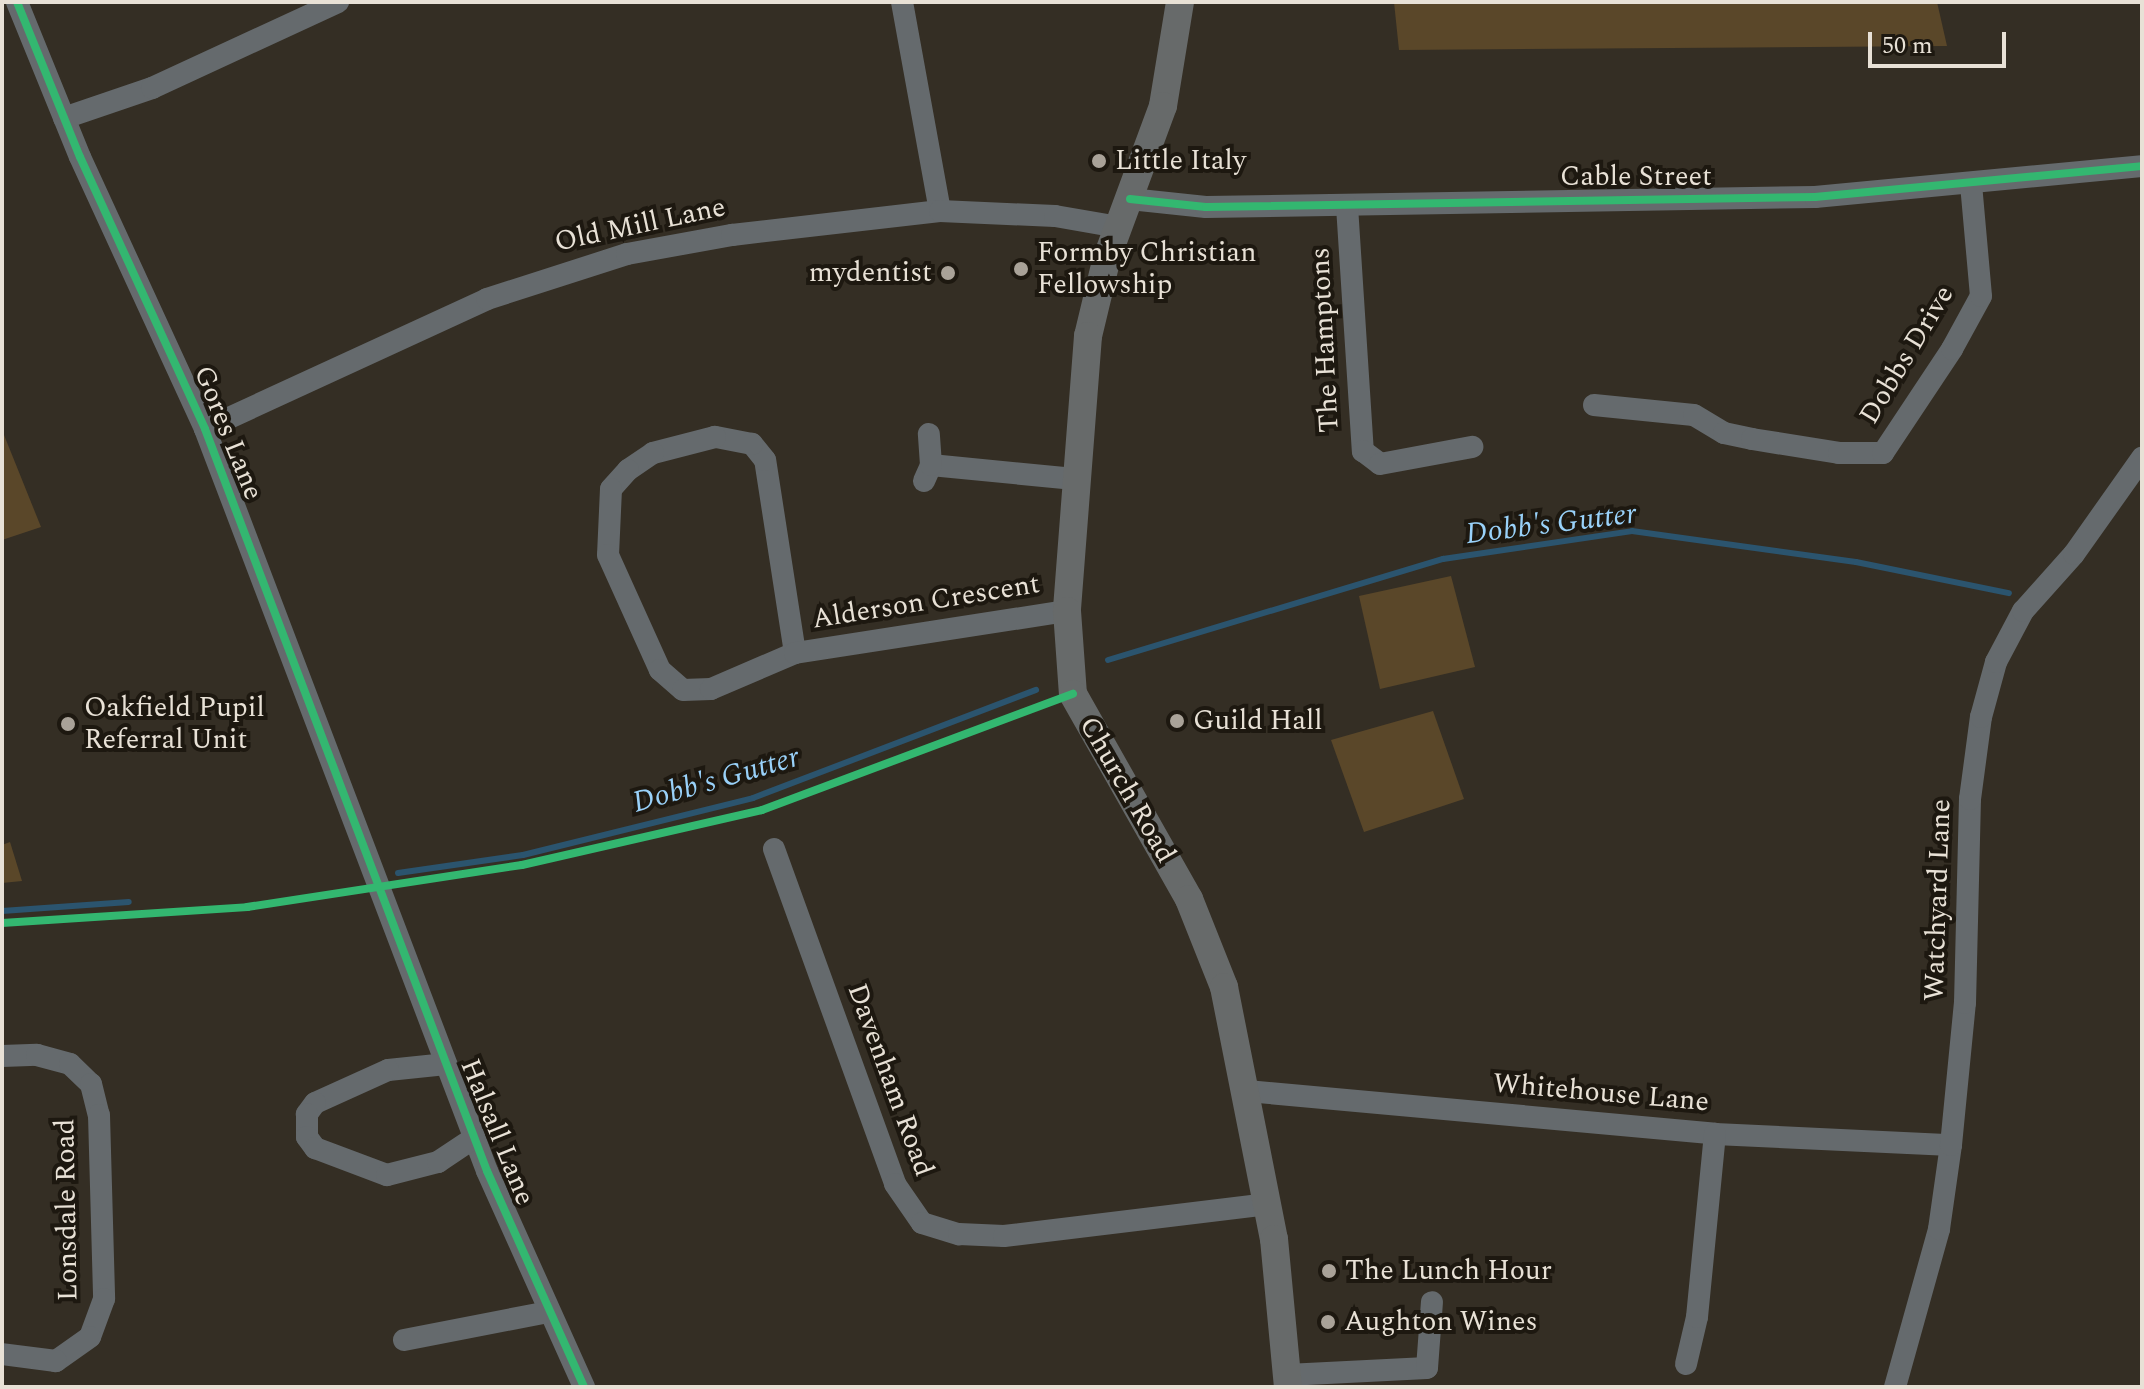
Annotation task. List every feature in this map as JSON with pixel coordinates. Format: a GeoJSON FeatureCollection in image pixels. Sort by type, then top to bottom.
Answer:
{"type":"FeatureCollection","features":[{"type":"Feature","properties":{"kind":"main road","name":"Church Road"},"geometry":{"type":"LineString","coordinates":[[1180,2],[1163,106],[1095,295],[1074,479],[1067,611],[1073,694],[1201,924],[1224,987],[1268,1204],[1287,1381]]}},
{"type":"Feature","properties":{"kind":"street","name":"Gores Lane"},"geometry":{"type":"LineString","coordinates":[[17,2],[64,118],[205,429],[381,887]]}},
{"type":"Feature","properties":{"kind":"street"},"geometry":{"type":"LineString","coordinates":[[64,118],[152,88],[338,2]]}},
{"type":"Feature","properties":{"kind":"street"},"geometry":{"type":"LineString","coordinates":[[902,2],[940,211]]}},
{"type":"Feature","properties":{"kind":"street","name":"Cable Street"},"geometry":{"type":"LineString","coordinates":[[1130,199],[1167,206],[1347,206],[1815,197],[2142,166]]}},
{"type":"Feature","properties":{"kind":"street","name":"Dobbs Drive"},"geometry":{"type":"LineString","coordinates":[[1594,405],[1694,415],[1724,433],[1752,439],[1839,453],[1883,453],[1952,349],[1981,296],[1971,183]]}},
{"type":"Feature","properties":{"kind":"street","name":"The Hamptons"},"geometry":{"type":"LineString","coordinates":[[1347,206],[1363,451],[1380,464],[1472,447]]}},
{"type":"Feature","properties":{"kind":"street","name":"Old Mill Lane"},"geometry":{"type":"LineString","coordinates":[[205,429],[420,329],[556,273],[662,246],[940,211],[1066,217],[1119,227]]}},
{"type":"Feature","properties":{"kind":"street"},"geometry":{"type":"LineString","coordinates":[[929,434],[927,473],[1074,479]]}},
{"type":"Feature","properties":{"kind":"street","name":"Alderson Crescent"},"geometry":{"type":"LineString","coordinates":[[795,653],[765,460],[752,444],[715,437],[653,453],[628,470],[611,489],[608,555],[670,682],[683,690],[711,689],[795,653],[1067,611]]}},
{"type":"Feature","properties":{"kind":"street","name":"Watchyard Lane"},"geometry":{"type":"LineString","coordinates":[[1895,1387],[1939,1229],[1951,1145],[1965,1003],[1970,799],[1984,703],[1996,662],[2023,611],[2074,554],[2142,458]]}},
{"type":"Feature","properties":{"kind":"street","name":"Davenham Road"},"geometry":{"type":"LineString","coordinates":[[774,849],[895,1184],[922,1223],[959,1234],[1004,1236],[1268,1204]]}},
{"type":"Feature","properties":{"kind":"street","name":"Halsall Lane"},"geometry":{"type":"LineString","coordinates":[[381,887],[474,1138],[548,1312],[584,1387]]}},
{"type":"Feature","properties":{"kind":"street","name":"Lonsdale Road"},"geometry":{"type":"LineString","coordinates":[[2,1056],[37,1055],[70,1064],[91,1084],[99,1115],[104,1299],[90,1337],[56,1361],[2,1354]]}},
{"type":"Feature","properties":{"kind":"street"},"geometry":{"type":"LineString","coordinates":[[446,1064],[388,1070],[315,1103],[307,1114],[307,1137],[315,1148],[387,1175],[438,1162],[474,1138]]}},
{"type":"Feature","properties":{"kind":"street","name":"Whitehouse Lane"},"geometry":{"type":"LineString","coordinates":[[1247,1091],[1715,1134],[1951,1145]]}},
{"type":"Feature","properties":{"kind":"street"},"geometry":{"type":"LineString","coordinates":[[1686,1364],[1697,1317],[1715,1134]]}},
{"type":"Feature","properties":{"kind":"street"},"geometry":{"type":"LineString","coordinates":[[1287,1381],[1426,1378],[1432,1302]]}},
{"type":"Feature","properties":{"kind":"street"},"geometry":{"type":"LineString","coordinates":[[404,1340],[548,1312]]}},
{"type":"Feature","properties":{"kind":"shaded area"},"geometry":{"type":"Polygon","coordinates":[[[1394,2],[1937,2],[1947,46],[1399,50],[1394,2]]]}},
{"type":"Feature","properties":{"kind":"shaded area"},"geometry":{"type":"Polygon","coordinates":[[[2,430],[41,527],[2,540],[2,430]]]}},
{"type":"Feature","properties":{"kind":"shaded area"},"geometry":{"type":"Polygon","coordinates":[[[1451,576],[1475,667],[1380,689],[1359,596],[1451,576]]]}},
{"type":"Feature","properties":{"kind":"shaded area"},"geometry":{"type":"Polygon","coordinates":[[[1433,711],[1464,799],[1364,832],[1331,740],[1433,711]]]}},
{"type":"Feature","properties":{"kind":"shaded area"},"geometry":{"type":"Polygon","coordinates":[[[10,842],[22,881],[2,883],[2,845],[10,842]]]}},
{"type":"Feature","properties":{"kind":"waterway","name":"Dobb's Gutter"},"geometry":{"type":"LineString","coordinates":[[1108,660],[1443,559],[1632,531],[1856,562],[2009,593]]}},
{"type":"Feature","properties":{"kind":"waterway","name":"Dobb's Gutter"},"geometry":{"type":"LineString","coordinates":[[398,873],[523,855],[753,798],[1036,690]]}},
{"type":"Feature","properties":{"kind":"waterway","name":"Dobb's Gutter"},"geometry":{"type":"LineString","coordinates":[[2,911],[129,902]]}},
{"type":"Feature","properties":{"kind":"cycle path"},"geometry":{"type":"LineString","coordinates":[[17,2],[80,157],[205,429],[487,1171],[584,1387]]}},
{"type":"Feature","properties":{"kind":"cycle path"},"geometry":{"type":"LineString","coordinates":[[1130,199],[1206,207],[1815,197],[2142,166]]}},
{"type":"Feature","properties":{"kind":"cycle path"},"geometry":{"type":"LineString","coordinates":[[2,923],[247,907],[522,865],[762,810],[1073,694]]}},
{"type":"Feature","properties":{"kind":"place","name":"Little Italy"},"geometry":{"type":"Point","coordinates":[1099,161]}},
{"type":"Feature","properties":{"kind":"place","name":"Formby Christian Fellowship"},"geometry":{"type":"Point","coordinates":[1021,269]}},
{"type":"Feature","properties":{"kind":"place","name":"mydentist"},"geometry":{"type":"Point","coordinates":[948,273]}},
{"type":"Feature","properties":{"kind":"place","name":"Guild Hall"},"geometry":{"type":"Point","coordinates":[1177,721]}},
{"type":"Feature","properties":{"kind":"place","name":"Oakfield Pupil Referral Unit"},"geometry":{"type":"Point","coordinates":[68,724]}},
{"type":"Feature","properties":{"kind":"place","name":"The Lunch Hour"},"geometry":{"type":"Point","coordinates":[1329,1271]}},
{"type":"Feature","properties":{"kind":"place","name":"Aughton Wines"},"geometry":{"type":"Point","coordinates":[1328,1322]}}]}
